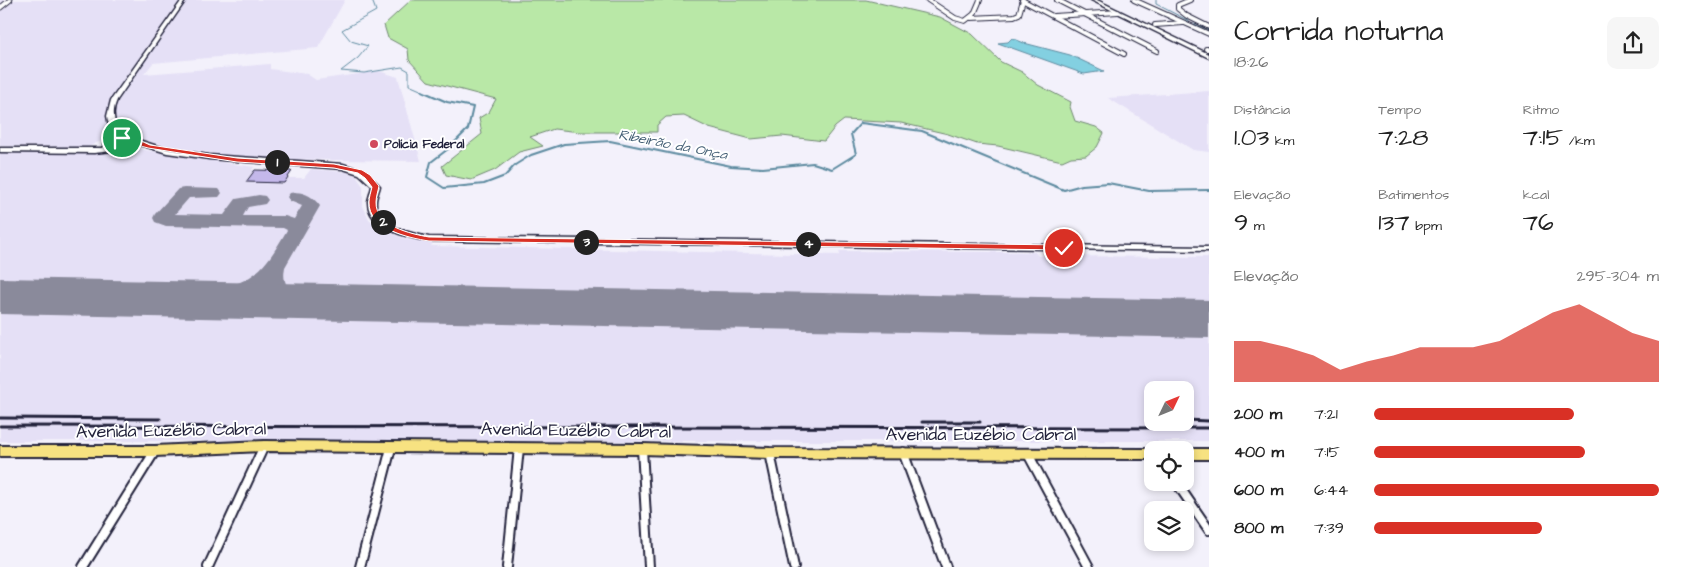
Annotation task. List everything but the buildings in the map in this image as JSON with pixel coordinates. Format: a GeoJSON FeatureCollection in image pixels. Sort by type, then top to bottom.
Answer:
{"type":"FeatureCollection","features":[{"type":"Feature","properties":{"kind":"main road","name":"Avenida Euzébio Cabral"},"geometry":{"type":"LineString","coordinates":[[0,451],[155,451],[264,446],[642,449],[770,453],[1144,454]]}},
{"type":"Feature","properties":{"kind":"main road"},"geometry":{"type":"LineString","coordinates":[[1194,454],[1209,454]]}},
{"type":"Feature","properties":{"kind":"street"},"geometry":{"type":"LineString","coordinates":[[0,0],[8,0]]}},
{"type":"Feature","properties":{"kind":"street"},"geometry":{"type":"LineString","coordinates":[[0,8],[8,0]]}},
{"type":"Feature","properties":{"kind":"street"},"geometry":{"type":"LineString","coordinates":[[130,139],[115,128],[110,114],[117,96],[184,0]]}},
{"type":"Feature","properties":{"kind":"street"},"geometry":{"type":"LineString","coordinates":[[928,0],[935,2],[955,18],[965,21],[971,18],[1017,15],[1023,0],[1124,54]]}},
{"type":"Feature","properties":{"kind":"street"},"geometry":{"type":"LineString","coordinates":[[971,18],[980,0]]}},
{"type":"Feature","properties":{"kind":"street"},"geometry":{"type":"LineString","coordinates":[[1057,0],[1157,50]]}},
{"type":"Feature","properties":{"kind":"street"},"geometry":{"type":"LineString","coordinates":[[1093,0],[1209,56]]}},
{"type":"Feature","properties":{"kind":"street"},"geometry":{"type":"LineString","coordinates":[[1102,0],[1208,49]]}},
{"type":"Feature","properties":{"kind":"street"},"geometry":{"type":"LineString","coordinates":[[1134,0],[1209,34]]}},
{"type":"Feature","properties":{"kind":"street"},"geometry":{"type":"LineString","coordinates":[[1190,0],[1178,5],[1178,9],[1187,16],[1209,27]]}},
{"type":"Feature","properties":{"kind":"street"},"geometry":{"type":"LineString","coordinates":[[1053,16],[1118,12]]}},
{"type":"Feature","properties":{"kind":"street"},"geometry":{"type":"LineString","coordinates":[[1155,25],[1198,22]]}},
{"type":"Feature","properties":{"kind":"street"},"geometry":{"type":"LineString","coordinates":[[113,150],[107,148],[115,128]]}},
{"type":"Feature","properties":{"kind":"street"},"geometry":{"type":"LineString","coordinates":[[81,151],[122,138],[148,146],[237,160],[334,166],[360,172],[368,176],[376,186],[372,204],[377,215],[388,226],[406,235],[429,239],[1209,249]]}},
{"type":"Feature","properties":{"kind":"street"},"geometry":{"type":"LineString","coordinates":[[122,148],[131,143],[130,139]]}},
{"type":"Feature","properties":{"kind":"street"},"geometry":{"type":"LineString","coordinates":[[0,150],[81,151],[148,146]]}},
{"type":"Feature","properties":{"kind":"street"},"geometry":{"type":"LineString","coordinates":[[208,567],[264,446]]}},
{"type":"Feature","properties":{"kind":"street"},"geometry":{"type":"LineString","coordinates":[[360,567],[391,448]]}},
{"type":"Feature","properties":{"kind":"street"},"geometry":{"type":"LineString","coordinates":[[507,567],[519,448]]}},
{"type":"Feature","properties":{"kind":"street"},"geometry":{"type":"LineString","coordinates":[[642,449],[649,567]]}},
{"type":"Feature","properties":{"kind":"street"},"geometry":{"type":"LineString","coordinates":[[83,567],[155,451]]}},
{"type":"Feature","properties":{"kind":"street"},"geometry":{"type":"LineString","coordinates":[[903,452],[946,567]]}},
{"type":"Feature","properties":{"kind":"street"},"geometry":{"type":"LineString","coordinates":[[770,453],[794,567]]}},
{"type":"Feature","properties":{"kind":"street"},"geometry":{"type":"LineString","coordinates":[[1028,454],[1089,567]]}},
{"type":"Feature","properties":{"kind":"street"},"geometry":{"type":"LineString","coordinates":[[1182,491],[1209,530]]}},
{"type":"Feature","properties":{"kind":"shaded area"},"geometry":{"type":"Polygon","coordinates":[[[0,0],[345,0],[318,48],[153,63],[144,74],[270,64],[270,69],[307,74],[316,80],[379,71],[398,77],[421,161],[248,159],[164,146],[127,135],[103,140],[88,147],[0,146],[0,0]]]}},
{"type":"Feature","properties":{"kind":"shaded area"},"geometry":{"type":"Polygon","coordinates":[[[1209,91],[1209,152],[1193,150],[1108,98],[1209,91]]]}},
{"type":"Feature","properties":{"kind":"shaded area"},"geometry":{"type":"Polygon","coordinates":[[[139,149],[254,167],[252,170],[292,171],[288,178],[304,178],[311,169],[347,172],[356,176],[363,186],[363,206],[369,219],[383,230],[406,239],[433,242],[431,246],[840,255],[839,251],[1035,252],[1038,256],[1209,257],[1209,441],[0,441],[0,152],[85,153],[139,149]]]}},
{"type":"Feature","properties":{"kind":"green space"},"geometry":{"type":"Polygon","coordinates":[[[411,0],[866,0],[940,17],[972,34],[1001,62],[1022,72],[1038,85],[1071,102],[1070,107],[1075,121],[1096,127],[1104,133],[1097,147],[1086,156],[1071,157],[1062,161],[998,146],[977,144],[948,134],[901,123],[844,120],[835,127],[824,141],[782,136],[751,139],[709,128],[684,116],[666,117],[657,125],[657,132],[580,132],[554,129],[530,137],[543,146],[519,152],[495,170],[471,180],[446,175],[442,166],[482,134],[479,118],[489,112],[496,99],[428,81],[409,60],[408,49],[388,38],[384,25],[411,0]]]}},
{"type":"Feature","properties":{"kind":"water"},"geometry":{"type":"Polygon","coordinates":[[[1012,38],[1070,55],[1104,71],[1084,74],[998,43],[1008,42],[1012,38]]]}},
{"type":"Feature","properties":{"kind":"waterway","name":"Ribeirão da Onça"},"geometry":{"type":"LineString","coordinates":[[372,0],[376,11],[342,30],[351,41],[368,46],[358,58],[341,71],[364,73],[402,67],[409,71],[409,85],[425,92]]}},
{"type":"Feature","properties":{"kind":"waterway"},"geometry":{"type":"LineString","coordinates":[[1156,0],[1156,4],[1189,21]]}},
{"type":"Feature","properties":{"kind":"waterway"},"geometry":{"type":"LineString","coordinates":[[1194,24],[1209,30]]}},
{"type":"Feature","properties":{"kind":"waterway","name":"Ribeirão da Onça"},"geometry":{"type":"LineString","coordinates":[[422,91],[447,102],[473,107],[468,129],[448,149],[431,162],[427,177],[444,188],[484,184],[505,176],[515,165],[531,155],[564,144],[610,141],[731,166],[763,168],[813,163],[832,169],[856,154],[851,134],[861,123],[922,131],[1064,190],[1082,185],[1108,183],[1149,191],[1209,190]]}},
{"type":"Feature","properties":{"kind":"taxiway"},"geometry":{"type":"LineString","coordinates":[[213,193],[184,193],[162,218],[166,220],[285,222],[294,225],[297,230]]}},
{"type":"Feature","properties":{"kind":"taxiway"},"geometry":{"type":"LineString","coordinates":[[296,197],[306,200],[311,206],[297,230]]}},
{"type":"Feature","properties":{"kind":"taxiway"},"geometry":{"type":"LineString","coordinates":[[240,221],[236,221],[233,216],[242,203],[259,200]]}},
{"type":"Feature","properties":{"kind":"taxiway"},"geometry":{"type":"LineString","coordinates":[[275,267],[297,230]]}},
{"type":"Feature","properties":{"kind":"taxiway"},"geometry":{"type":"LineString","coordinates":[[188,299],[235,291],[256,282],[275,267]]}},
{"type":"Feature","properties":{"kind":"taxiway"},"geometry":{"type":"LineString","coordinates":[[275,267],[273,276],[277,289],[288,297],[311,302]]}},
{"type":"Feature","properties":{"kind":"runway"},"geometry":{"type":"LineString","coordinates":[[0,296],[1209,319]]}},
{"type":"Feature","properties":{"kind":"railway"},"geometry":{"type":"LineString","coordinates":[[0,418],[160,419]]}},
{"type":"Feature","properties":{"kind":"railway"},"geometry":{"type":"LineString","coordinates":[[1194,420],[1209,421]]}},
{"type":"Feature","properties":{"kind":"railway"},"geometry":{"type":"LineString","coordinates":[[922,422],[980,422]]}},
{"type":"Feature","properties":{"kind":"railway"},"geometry":{"type":"LineString","coordinates":[[0,426],[1209,428]]}},
{"type":"Feature","properties":{"kind":"place","name":"Polícia Federal"},"geometry":{"type":"Point","coordinates":[374,144]}},
{"type":"Feature","properties":{"kind":"route"},"geometry":{"type":"LineString","coordinates":[[122,138],[148,146],[237,160],[349,168],[368,176],[376,186],[372,204],[377,215],[388,226],[406,235],[429,239],[1064,248]]}}]}
